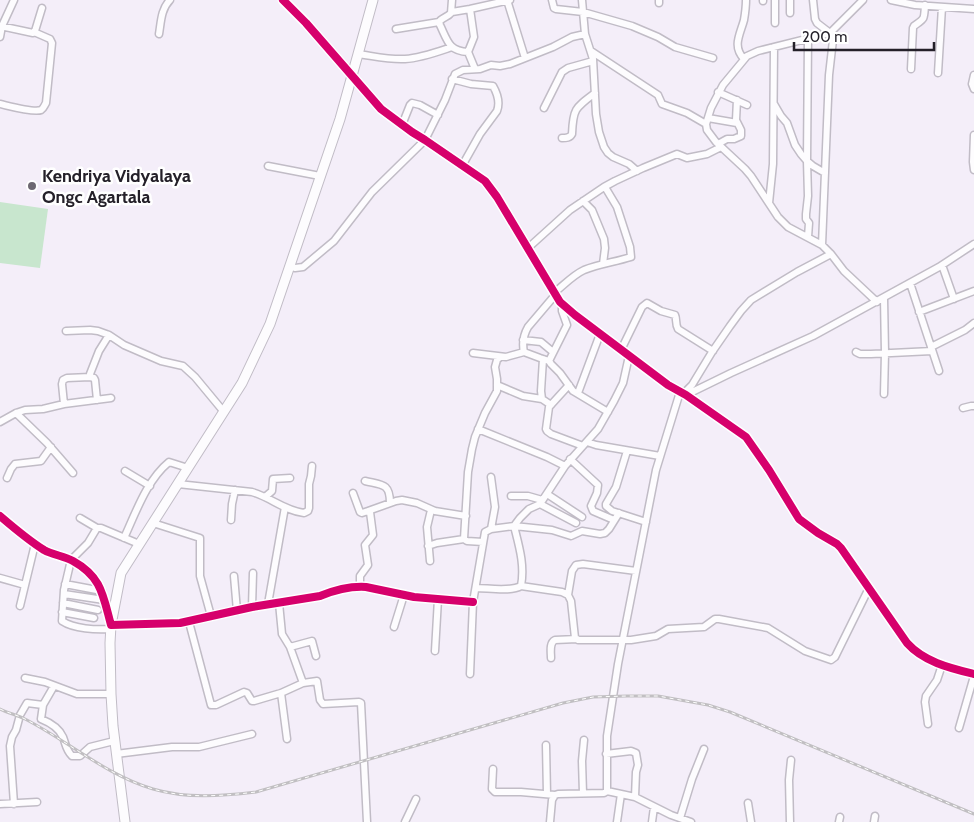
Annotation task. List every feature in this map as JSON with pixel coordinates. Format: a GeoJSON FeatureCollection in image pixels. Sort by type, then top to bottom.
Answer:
{"type":"FeatureCollection","features":[{"type":"Feature","properties":{"kind":"main road"},"geometry":{"type":"LineString","coordinates":[[125,822],[114,741],[111,694],[111,627],[121,573],[242,383],[270,324],[340,120],[373,0]]}},
{"type":"Feature","properties":{"kind":"street"},"geometry":{"type":"LineString","coordinates":[[0,37],[1,26],[14,0]]}},
{"type":"Feature","properties":{"kind":"street"},"geometry":{"type":"LineString","coordinates":[[159,34],[161,18],[166,4],[170,0]]}},
{"type":"Feature","properties":{"kind":"street"},"geometry":{"type":"LineString","coordinates":[[283,0],[306,23],[381,109],[485,181],[497,197],[562,303],[575,315],[668,385],[683,393],[746,436],[799,519],[837,544],[845,553],[913,650],[926,659],[974,675],[959,728]]}},
{"type":"Feature","properties":{"kind":"street"},"geometry":{"type":"LineString","coordinates":[[452,0],[452,12]]}},
{"type":"Feature","properties":{"kind":"street"},"geometry":{"type":"LineString","coordinates":[[396,29],[439,22],[452,12],[508,0],[525,58]]}},
{"type":"Feature","properties":{"kind":"street"},"geometry":{"type":"LineString","coordinates":[[552,0],[556,9],[583,12],[632,26],[658,37],[675,47],[713,58]]}},
{"type":"Feature","properties":{"kind":"street"},"geometry":{"type":"LineString","coordinates":[[582,0],[585,34],[593,61],[599,132],[608,153],[630,164],[637,171]]}},
{"type":"Feature","properties":{"kind":"street"},"geometry":{"type":"LineString","coordinates":[[744,59],[740,55],[737,43],[746,0]]}},
{"type":"Feature","properties":{"kind":"street"},"geometry":{"type":"LineString","coordinates":[[775,0],[775,23]]}},
{"type":"Feature","properties":{"kind":"street"},"geometry":{"type":"LineString","coordinates":[[790,0],[790,13]]}},
{"type":"Feature","properties":{"kind":"street"},"geometry":{"type":"LineString","coordinates":[[813,0],[817,23],[830,32],[833,40],[829,75],[822,245]]}},
{"type":"Feature","properties":{"kind":"street"},"geometry":{"type":"LineString","coordinates":[[863,0],[830,32],[751,54],[744,59],[718,92],[707,121],[708,130],[719,145],[745,169],[783,222],[822,245],[844,271],[877,302]]}},
{"type":"Feature","properties":{"kind":"street"},"geometry":{"type":"LineString","coordinates":[[891,0],[974,9]]}},
{"type":"Feature","properties":{"kind":"street"},"geometry":{"type":"LineString","coordinates":[[910,69],[913,28],[923,20],[925,5]]}},
{"type":"Feature","properties":{"kind":"street"},"geometry":{"type":"LineString","coordinates":[[938,73],[942,7]]}},
{"type":"Feature","properties":{"kind":"street"},"geometry":{"type":"LineString","coordinates":[[34,32],[42,8]]}},
{"type":"Feature","properties":{"kind":"street"},"geometry":{"type":"LineString","coordinates":[[470,9],[474,37],[468,52],[475,69]]}},
{"type":"Feature","properties":{"kind":"street"},"geometry":{"type":"LineString","coordinates":[[439,22],[444,35],[452,47],[458,51],[468,52]]}},
{"type":"Feature","properties":{"kind":"street"},"geometry":{"type":"LineString","coordinates":[[0,104],[34,111],[41,110],[44,107],[52,43],[50,39],[34,32],[31,33],[1,26]]}},
{"type":"Feature","properties":{"kind":"street"},"geometry":{"type":"LineString","coordinates":[[290,266],[298,268],[307,264],[334,241],[372,192],[425,140],[445,100],[455,74],[463,70],[480,69],[491,65],[504,66],[553,47],[572,37],[585,34]]}},
{"type":"Feature","properties":{"kind":"street"},"geometry":{"type":"LineString","coordinates":[[808,38],[808,196],[806,218],[809,224],[808,237]]}},
{"type":"Feature","properties":{"kind":"street"},"geometry":{"type":"LineString","coordinates":[[358,54],[405,59],[452,47]]}},
{"type":"Feature","properties":{"kind":"street"},"geometry":{"type":"LineString","coordinates":[[769,203],[773,164],[774,47]]}},
{"type":"Feature","properties":{"kind":"street"},"geometry":{"type":"LineString","coordinates":[[591,51],[658,95],[662,104],[707,121],[737,124]]}},
{"type":"Feature","properties":{"kind":"street"},"geometry":{"type":"LineString","coordinates":[[544,108],[562,72],[568,68],[593,61]]}},
{"type":"Feature","properties":{"kind":"street"},"geometry":{"type":"LineString","coordinates":[[974,75],[972,84],[974,89]]}},
{"type":"Feature","properties":{"kind":"street"},"geometry":{"type":"LineString","coordinates":[[452,79],[471,84],[493,86],[498,100],[497,111],[480,134],[462,166]]}},
{"type":"Feature","properties":{"kind":"street"},"geometry":{"type":"LineString","coordinates":[[718,92],[747,104]]}},
{"type":"Feature","properties":{"kind":"street"},"geometry":{"type":"LineString","coordinates":[[562,138],[568,138],[572,134],[573,118],[577,107],[595,94]]}},
{"type":"Feature","properties":{"kind":"street"},"geometry":{"type":"LineString","coordinates":[[528,248],[570,210],[606,186],[678,154],[687,158],[707,154],[727,140],[737,139],[741,136],[741,130],[737,124],[737,100]]}},
{"type":"Feature","properties":{"kind":"street"},"geometry":{"type":"LineString","coordinates":[[402,124],[412,103],[420,105],[438,115]]}},
{"type":"Feature","properties":{"kind":"street"},"geometry":{"type":"LineString","coordinates":[[774,103],[788,126],[796,146],[807,161],[825,173]]}},
{"type":"Feature","properties":{"kind":"street"},"geometry":{"type":"LineString","coordinates":[[974,135],[974,170]]}},
{"type":"Feature","properties":{"kind":"street"},"geometry":{"type":"LineString","coordinates":[[268,166],[320,176]]}},
{"type":"Feature","properties":{"kind":"street"},"geometry":{"type":"LineString","coordinates":[[524,352],[523,340],[525,332],[555,293],[579,272],[631,257],[630,247],[617,207],[606,186]]}},
{"type":"Feature","properties":{"kind":"street"},"geometry":{"type":"LineString","coordinates":[[583,202],[593,213],[604,239],[603,264]]}},
{"type":"Feature","properties":{"kind":"street"},"geometry":{"type":"LineString","coordinates":[[683,393],[812,336],[877,302],[942,265],[974,244]]}},
{"type":"Feature","properties":{"kind":"street"},"geometry":{"type":"LineString","coordinates":[[607,791],[606,754],[610,714],[622,640],[656,470],[683,393],[692,385],[713,350],[751,300],[831,254]]}},
{"type":"Feature","properties":{"kind":"street"},"geometry":{"type":"LineString","coordinates":[[942,265],[954,299]]}},
{"type":"Feature","properties":{"kind":"street"},"geometry":{"type":"LineString","coordinates":[[910,283],[939,371]]}},
{"type":"Feature","properties":{"kind":"street"},"geometry":{"type":"LineString","coordinates":[[918,312],[974,291]]}},
{"type":"Feature","properties":{"kind":"street"},"geometry":{"type":"LineString","coordinates":[[884,298],[884,394]]}},
{"type":"Feature","properties":{"kind":"street"},"geometry":{"type":"LineString","coordinates":[[542,399],[541,391],[546,360],[553,352],[567,325],[562,311],[562,303]]}},
{"type":"Feature","properties":{"kind":"street"},"geometry":{"type":"LineString","coordinates":[[622,350],[642,307],[647,304],[661,312],[675,315],[678,329],[713,350]]}},
{"type":"Feature","properties":{"kind":"street"},"geometry":{"type":"LineString","coordinates":[[856,352],[871,354],[931,349],[974,323]]}},
{"type":"Feature","properties":{"kind":"street"},"geometry":{"type":"LineString","coordinates":[[66,331],[98,331],[161,361],[187,369],[224,412]]}},
{"type":"Feature","properties":{"kind":"street"},"geometry":{"type":"LineString","coordinates":[[578,393],[600,334]]}},
{"type":"Feature","properties":{"kind":"street"},"geometry":{"type":"LineString","coordinates":[[90,377],[97,357],[109,335]]}},
{"type":"Feature","properties":{"kind":"street"},"geometry":{"type":"LineString","coordinates":[[523,340],[541,342],[553,352]]}},
{"type":"Feature","properties":{"kind":"street"},"geometry":{"type":"LineString","coordinates":[[473,353],[500,357],[524,352],[546,360],[560,373],[574,391],[608,412]]}},
{"type":"Feature","properties":{"kind":"street"},"geometry":{"type":"LineString","coordinates":[[514,526],[529,509],[543,499],[565,466],[598,428],[623,383],[629,356]]}},
{"type":"Feature","properties":{"kind":"street"},"geometry":{"type":"LineString","coordinates":[[464,539],[468,472],[472,449],[478,429],[496,394],[495,367],[500,357]]}},
{"type":"Feature","properties":{"kind":"street"},"geometry":{"type":"LineString","coordinates":[[64,404],[62,384],[63,380],[67,378],[94,378],[97,400]]}},
{"type":"Feature","properties":{"kind":"street"},"geometry":{"type":"LineString","coordinates":[[569,385],[549,407],[546,429],[551,434],[585,444],[660,456]]}},
{"type":"Feature","properties":{"kind":"street"},"geometry":{"type":"LineString","coordinates":[[497,386],[523,396],[542,399],[551,405]]}},
{"type":"Feature","properties":{"kind":"street"},"geometry":{"type":"LineString","coordinates":[[0,422],[25,410],[111,398]]}},
{"type":"Feature","properties":{"kind":"street"},"geometry":{"type":"LineString","coordinates":[[963,408],[974,406]]}},
{"type":"Feature","properties":{"kind":"street"},"geometry":{"type":"LineString","coordinates":[[16,413],[51,447],[73,473]]}},
{"type":"Feature","properties":{"kind":"street"},"geometry":{"type":"LineString","coordinates":[[478,429],[565,466]]}},
{"type":"Feature","properties":{"kind":"street"},"geometry":{"type":"LineString","coordinates":[[7,478],[15,464],[41,461],[51,447]]}},
{"type":"Feature","properties":{"kind":"street"},"geometry":{"type":"LineString","coordinates":[[627,451],[616,487],[606,504],[607,508],[646,522]]}},
{"type":"Feature","properties":{"kind":"street"},"geometry":{"type":"LineString","coordinates":[[570,460],[598,485],[597,493],[591,506],[593,511],[614,520]]}},
{"type":"Feature","properties":{"kind":"street"},"geometry":{"type":"LineString","coordinates":[[124,538],[138,507],[161,468],[168,462],[188,468]]}},
{"type":"Feature","properties":{"kind":"street"},"geometry":{"type":"LineString","coordinates":[[178,484],[252,492],[302,513],[308,511],[309,508],[308,484],[312,466]]}},
{"type":"Feature","properties":{"kind":"street"},"geometry":{"type":"LineString","coordinates":[[125,472],[150,486]]}},
{"type":"Feature","properties":{"kind":"street"},"geometry":{"type":"LineString","coordinates":[[491,477],[495,507],[491,529]]}},
{"type":"Feature","properties":{"kind":"street"},"geometry":{"type":"LineString","coordinates":[[265,497],[272,491],[273,479],[290,478]]}},
{"type":"Feature","properties":{"kind":"street"},"geometry":{"type":"LineString","coordinates":[[365,482],[388,489],[390,503]]}},
{"type":"Feature","properties":{"kind":"street"},"geometry":{"type":"LineString","coordinates":[[231,520],[235,490]]}},
{"type":"Feature","properties":{"kind":"street"},"geometry":{"type":"LineString","coordinates":[[353,493],[360,512],[364,513],[396,501],[409,501],[431,510],[466,516]]}},
{"type":"Feature","properties":{"kind":"street"},"geometry":{"type":"LineString","coordinates":[[511,496],[543,499],[582,517]]}},
{"type":"Feature","properties":{"kind":"street"},"geometry":{"type":"LineString","coordinates":[[543,499],[576,523]]}},
{"type":"Feature","properties":{"kind":"street"},"geometry":{"type":"LineString","coordinates":[[268,604],[285,507]]}},
{"type":"Feature","properties":{"kind":"street"},"geometry":{"type":"LineString","coordinates":[[430,561],[427,528],[431,510]]}},
{"type":"Feature","properties":{"kind":"street"},"geometry":{"type":"LineString","coordinates":[[360,587],[360,576],[368,565],[365,545],[373,535],[371,514],[368,511]]}},
{"type":"Feature","properties":{"kind":"street"},"geometry":{"type":"LineString","coordinates":[[470,674],[473,602],[484,534],[491,529],[514,526],[556,530],[572,536],[582,531],[600,534],[605,533],[609,529],[619,513]]}},
{"type":"Feature","properties":{"kind":"street"},"geometry":{"type":"LineString","coordinates":[[0,516],[35,544],[49,552],[71,560],[92,575],[102,591],[111,627]]}},
{"type":"Feature","properties":{"kind":"street"},"geometry":{"type":"LineString","coordinates":[[80,518],[96,528],[101,528],[139,544]]}},
{"type":"Feature","properties":{"kind":"street"},"geometry":{"type":"LineString","coordinates":[[153,523],[200,538],[200,576],[211,616]]}},
{"type":"Feature","properties":{"kind":"street"},"geometry":{"type":"LineString","coordinates":[[514,526],[523,569],[521,586]]}},
{"type":"Feature","properties":{"kind":"street"},"geometry":{"type":"LineString","coordinates":[[96,528],[88,543],[71,560],[65,584],[61,619],[63,622],[94,630],[111,627],[189,622],[237,610],[322,595],[346,588],[366,587],[404,595],[473,602]]}},
{"type":"Feature","properties":{"kind":"street"},"geometry":{"type":"LineString","coordinates":[[428,546],[464,539],[467,541],[483,542]]}},
{"type":"Feature","properties":{"kind":"street"},"geometry":{"type":"LineString","coordinates":[[20,606],[35,544]]}},
{"type":"Feature","properties":{"kind":"street"},"geometry":{"type":"LineString","coordinates":[[577,639],[574,632],[568,595],[572,571],[576,565],[582,564],[636,571]]}},
{"type":"Feature","properties":{"kind":"street"},"geometry":{"type":"LineString","coordinates":[[252,607],[253,573]]}},
{"type":"Feature","properties":{"kind":"street"},"geometry":{"type":"LineString","coordinates":[[234,576],[237,610]]}},
{"type":"Feature","properties":{"kind":"street"},"geometry":{"type":"LineString","coordinates":[[0,578],[25,585]]}},
{"type":"Feature","properties":{"kind":"street"},"geometry":{"type":"LineString","coordinates":[[65,584],[102,591]]}},
{"type":"Feature","properties":{"kind":"street"},"geometry":{"type":"LineString","coordinates":[[476,588],[510,589],[521,586],[562,592],[568,595]]}},
{"type":"Feature","properties":{"kind":"street"},"geometry":{"type":"LineString","coordinates":[[551,658],[551,644],[555,640],[622,640],[656,636],[668,630],[704,627],[715,619],[719,619],[768,628],[806,651],[831,660],[835,657],[869,588]]}},
{"type":"Feature","properties":{"kind":"street"},"geometry":{"type":"LineString","coordinates":[[64,594],[105,602]]}},
{"type":"Feature","properties":{"kind":"street"},"geometry":{"type":"LineString","coordinates":[[394,627],[404,595]]}},
{"type":"Feature","properties":{"kind":"street"},"geometry":{"type":"LineString","coordinates":[[434,651],[438,599]]}},
{"type":"Feature","properties":{"kind":"street"},"geometry":{"type":"LineString","coordinates":[[94,630],[94,618],[105,602]]}},
{"type":"Feature","properties":{"kind":"street"},"geometry":{"type":"LineString","coordinates":[[63,603],[98,610]]}},
{"type":"Feature","properties":{"kind":"street"},"geometry":{"type":"LineString","coordinates":[[279,603],[282,634],[290,647],[303,683]]}},
{"type":"Feature","properties":{"kind":"street"},"geometry":{"type":"LineString","coordinates":[[62,612],[94,618]]}},
{"type":"Feature","properties":{"kind":"street"},"geometry":{"type":"LineString","coordinates":[[189,622],[212,706],[243,692],[247,693],[253,701],[281,693],[303,683],[317,681],[320,700],[323,704],[361,703],[368,822]]}},
{"type":"Feature","properties":{"kind":"street"},"geometry":{"type":"LineString","coordinates":[[290,647],[311,640],[316,656]]}},
{"type":"Feature","properties":{"kind":"street"},"geometry":{"type":"LineString","coordinates":[[928,724],[926,696],[936,680],[942,664]]}},
{"type":"Feature","properties":{"kind":"street"},"geometry":{"type":"LineString","coordinates":[[26,678],[78,694],[111,694]]}},
{"type":"Feature","properties":{"kind":"street"},"geometry":{"type":"LineString","coordinates":[[54,686],[43,705],[41,720],[54,726],[59,731],[63,736],[68,752],[72,756],[80,756],[90,748],[114,741]]}},
{"type":"Feature","properties":{"kind":"street"},"geometry":{"type":"LineString","coordinates":[[281,693],[287,739]]}},
{"type":"Feature","properties":{"kind":"street"},"geometry":{"type":"LineString","coordinates":[[14,804],[10,746],[12,737],[20,715],[27,703],[43,705]]}},
{"type":"Feature","properties":{"kind":"street"},"geometry":{"type":"LineString","coordinates":[[116,754],[172,746],[199,747],[252,734]]}},
{"type":"Feature","properties":{"kind":"street"},"geometry":{"type":"LineString","coordinates":[[583,794],[582,761],[584,740]]}},
{"type":"Feature","properties":{"kind":"street"},"geometry":{"type":"LineString","coordinates":[[546,745],[552,800],[550,822]]}},
{"type":"Feature","properties":{"kind":"street"},"geometry":{"type":"LineString","coordinates":[[680,818],[704,749]]}},
{"type":"Feature","properties":{"kind":"street"},"geometry":{"type":"LineString","coordinates":[[606,754],[636,753],[638,765],[635,797]]}},
{"type":"Feature","properties":{"kind":"street"},"geometry":{"type":"LineString","coordinates":[[790,822],[789,780],[791,760]]}},
{"type":"Feature","properties":{"kind":"street"},"geometry":{"type":"LineString","coordinates":[[493,769],[492,789],[495,792],[551,795],[604,793],[607,791],[635,797],[691,822]]}},
{"type":"Feature","properties":{"kind":"street"},"geometry":{"type":"LineString","coordinates":[[617,822],[622,794]]}},
{"type":"Feature","properties":{"kind":"street"},"geometry":{"type":"LineString","coordinates":[[405,822],[416,799]]}},
{"type":"Feature","properties":{"kind":"street"},"geometry":{"type":"LineString","coordinates":[[0,804],[36,802]]}},
{"type":"Feature","properties":{"kind":"street"},"geometry":{"type":"LineString","coordinates":[[748,803],[750,822]]}},
{"type":"Feature","properties":{"kind":"street"},"geometry":{"type":"LineString","coordinates":[[652,822],[654,807]]}},
{"type":"Feature","properties":{"kind":"green space"},"geometry":{"type":"Polygon","coordinates":[[[0,202],[48,209],[40,268],[0,263],[0,202]]]}},
{"type":"Feature","properties":{"kind":"railway"},"geometry":{"type":"LineString","coordinates":[[0,709],[25,719],[103,766],[136,783],[166,792],[204,796],[256,792],[563,703],[593,697],[658,696],[708,705],[730,712],[974,814]]}},
{"type":"Feature","properties":{"kind":"cycle path"},"geometry":{"type":"LineString","coordinates":[[283,0],[306,23],[381,109],[485,181],[497,197],[560,302],[668,385],[686,395],[746,437],[799,519],[841,548],[907,643],[914,650],[929,660],[974,674]]}},
{"type":"Feature","properties":{"kind":"cycle path"},"geometry":{"type":"LineString","coordinates":[[0,516],[44,550],[73,561],[83,567],[100,588],[111,625],[180,623],[252,607],[320,596],[337,590],[355,587],[366,587],[414,597],[473,602]]}},
{"type":"Feature","properties":{"kind":"place","name":"Kendriya Vidyalaya Ongc Agartala"},"geometry":{"type":"Point","coordinates":[32,186]}}]}
